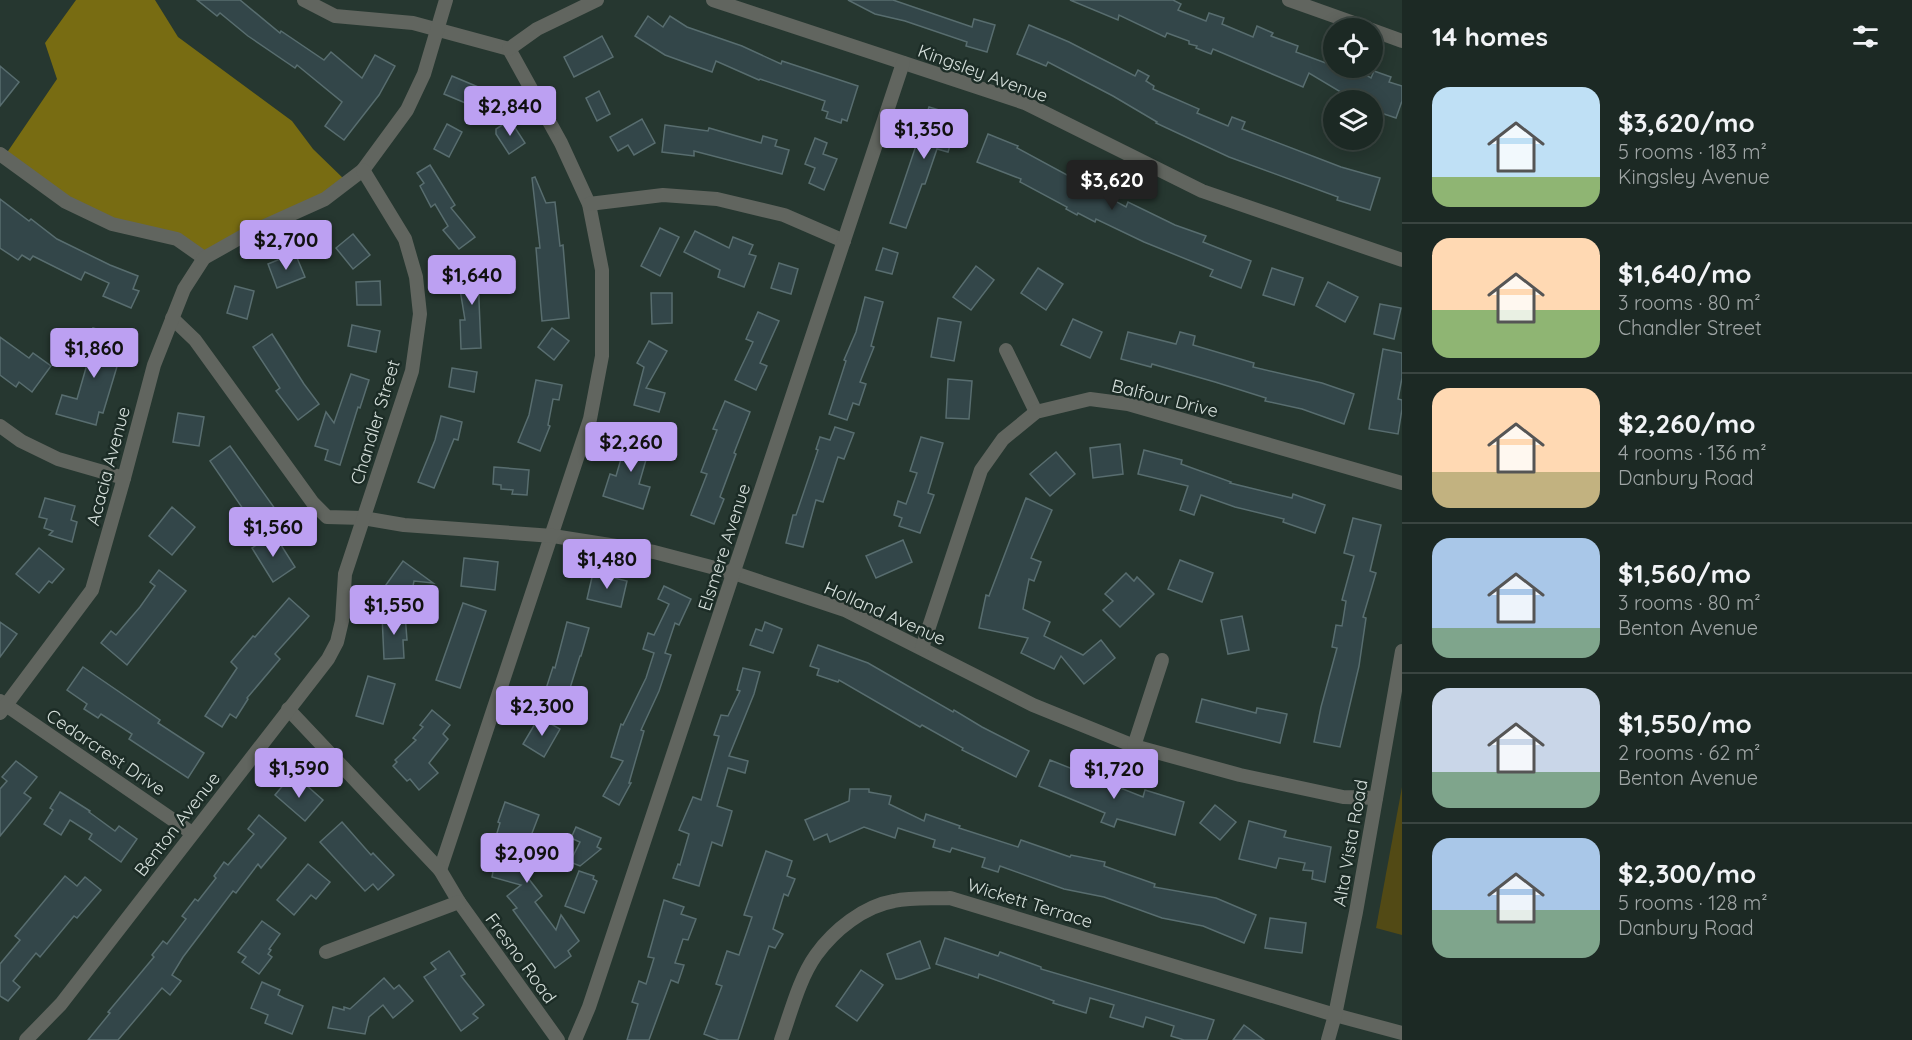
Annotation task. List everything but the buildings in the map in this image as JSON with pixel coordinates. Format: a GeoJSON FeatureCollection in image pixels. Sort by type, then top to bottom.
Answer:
{"type":"FeatureCollection","features":[{"type":"Feature","properties":{"kind":"street"},"geometry":{"type":"LineString","coordinates":[[304,0],[335,16],[413,23],[509,49],[561,143],[590,204],[602,270],[602,356],[590,419],[553,536],[440,870]]}},
{"type":"Feature","properties":{"kind":"street","name":"Acacia Avenue"},"geometry":{"type":"LineString","coordinates":[[2,707],[92,590],[154,365],[184,289],[204,258],[243,236],[325,199],[363,170],[407,110],[424,74],[446,0]]}},
{"type":"Feature","properties":{"kind":"street"},"geometry":{"type":"LineString","coordinates":[[509,49],[537,29],[597,0]]}},
{"type":"Feature","properties":{"kind":"street","name":"Kingsley Avenue"},"geometry":{"type":"LineString","coordinates":[[713,0],[1025,103],[1202,191],[1402,260]]}},
{"type":"Feature","properties":{"kind":"street"},"geometry":{"type":"LineString","coordinates":[[1289,0],[1339,18]]}},
{"type":"Feature","properties":{"kind":"street"},"geometry":{"type":"LineString","coordinates":[[1383,34],[1402,41]]}},
{"type":"Feature","properties":{"kind":"street","name":"Elsmere Avenue"},"geometry":{"type":"LineString","coordinates":[[575,1040],[589,1007],[903,63]]}},
{"type":"Feature","properties":{"kind":"street"},"geometry":{"type":"LineString","coordinates":[[0,154],[66,202],[112,224],[177,239],[204,258]]}},
{"type":"Feature","properties":{"kind":"street","name":"Chandler Street"},"geometry":{"type":"LineString","coordinates":[[363,170],[405,239],[416,277],[420,314],[412,371],[363,518]]}},
{"type":"Feature","properties":{"kind":"street"},"geometry":{"type":"LineString","coordinates":[[590,204],[663,195],[717,199],[784,215],[844,241]]}},
{"type":"Feature","properties":{"kind":"street"},"geometry":{"type":"LineString","coordinates":[[172,318],[195,340],[313,503],[327,517],[363,518]]}},
{"type":"Feature","properties":{"kind":"street"},"geometry":{"type":"LineString","coordinates":[[1006,350],[1036,412]]}},
{"type":"Feature","properties":{"kind":"street","name":"Balfour Drive"},"geometry":{"type":"LineString","coordinates":[[922,648],[981,470],[1004,439],[1036,412],[1090,399],[1128,404],[1402,483]]}},
{"type":"Feature","properties":{"kind":"street"},"geometry":{"type":"LineString","coordinates":[[0,426],[21,441],[58,459],[124,478]]}},
{"type":"Feature","properties":{"kind":"street","name":"Holland Avenue"},"geometry":{"type":"LineString","coordinates":[[363,518],[404,525],[553,536],[654,552],[734,573],[845,610],[1033,705],[1134,746],[1240,775],[1343,797],[1376,798]]}},
{"type":"Feature","properties":{"kind":"street","name":"Benton Avenue"},"geometry":{"type":"LineString","coordinates":[[26,1040],[61,1004],[328,659],[337,642],[342,621],[345,574],[363,518]]}},
{"type":"Feature","properties":{"kind":"street","name":"Alta Vista Road"},"geometry":{"type":"LineString","coordinates":[[1328,1040],[1335,1015],[1402,651]]}},
{"type":"Feature","properties":{"kind":"street"},"geometry":{"type":"LineString","coordinates":[[1134,746],[1162,660]]}},
{"type":"Feature","properties":{"kind":"street","name":"Cedarcrest Drive"},"geometry":{"type":"LineString","coordinates":[[2,707],[192,833]]}},
{"type":"Feature","properties":{"kind":"street","name":"Fresno Road"},"geometry":{"type":"LineString","coordinates":[[288,709],[440,870],[459,902],[558,1040]]}},
{"type":"Feature","properties":{"kind":"street","name":"Wickett Terrace"},"geometry":{"type":"LineString","coordinates":[[781,1040],[806,973],[816,954],[842,926],[864,912],[893,901],[950,898],[1335,1015],[1402,1033]]}},
{"type":"Feature","properties":{"kind":"street"},"geometry":{"type":"LineString","coordinates":[[326,952],[459,902]]}},
{"type":"Feature","properties":{"kind":"shaded area"},"geometry":{"type":"Polygon","coordinates":[[[76,0],[155,0],[178,37],[292,121],[313,149],[347,182],[204,258],[177,239],[112,224],[4,157],[57,79],[45,43],[76,0]]]}},
{"type":"Feature","properties":{"kind":"shaded area"},"geometry":{"type":"Polygon","coordinates":[[[1402,787],[1402,935],[1376,928],[1402,787]]]}}]}
